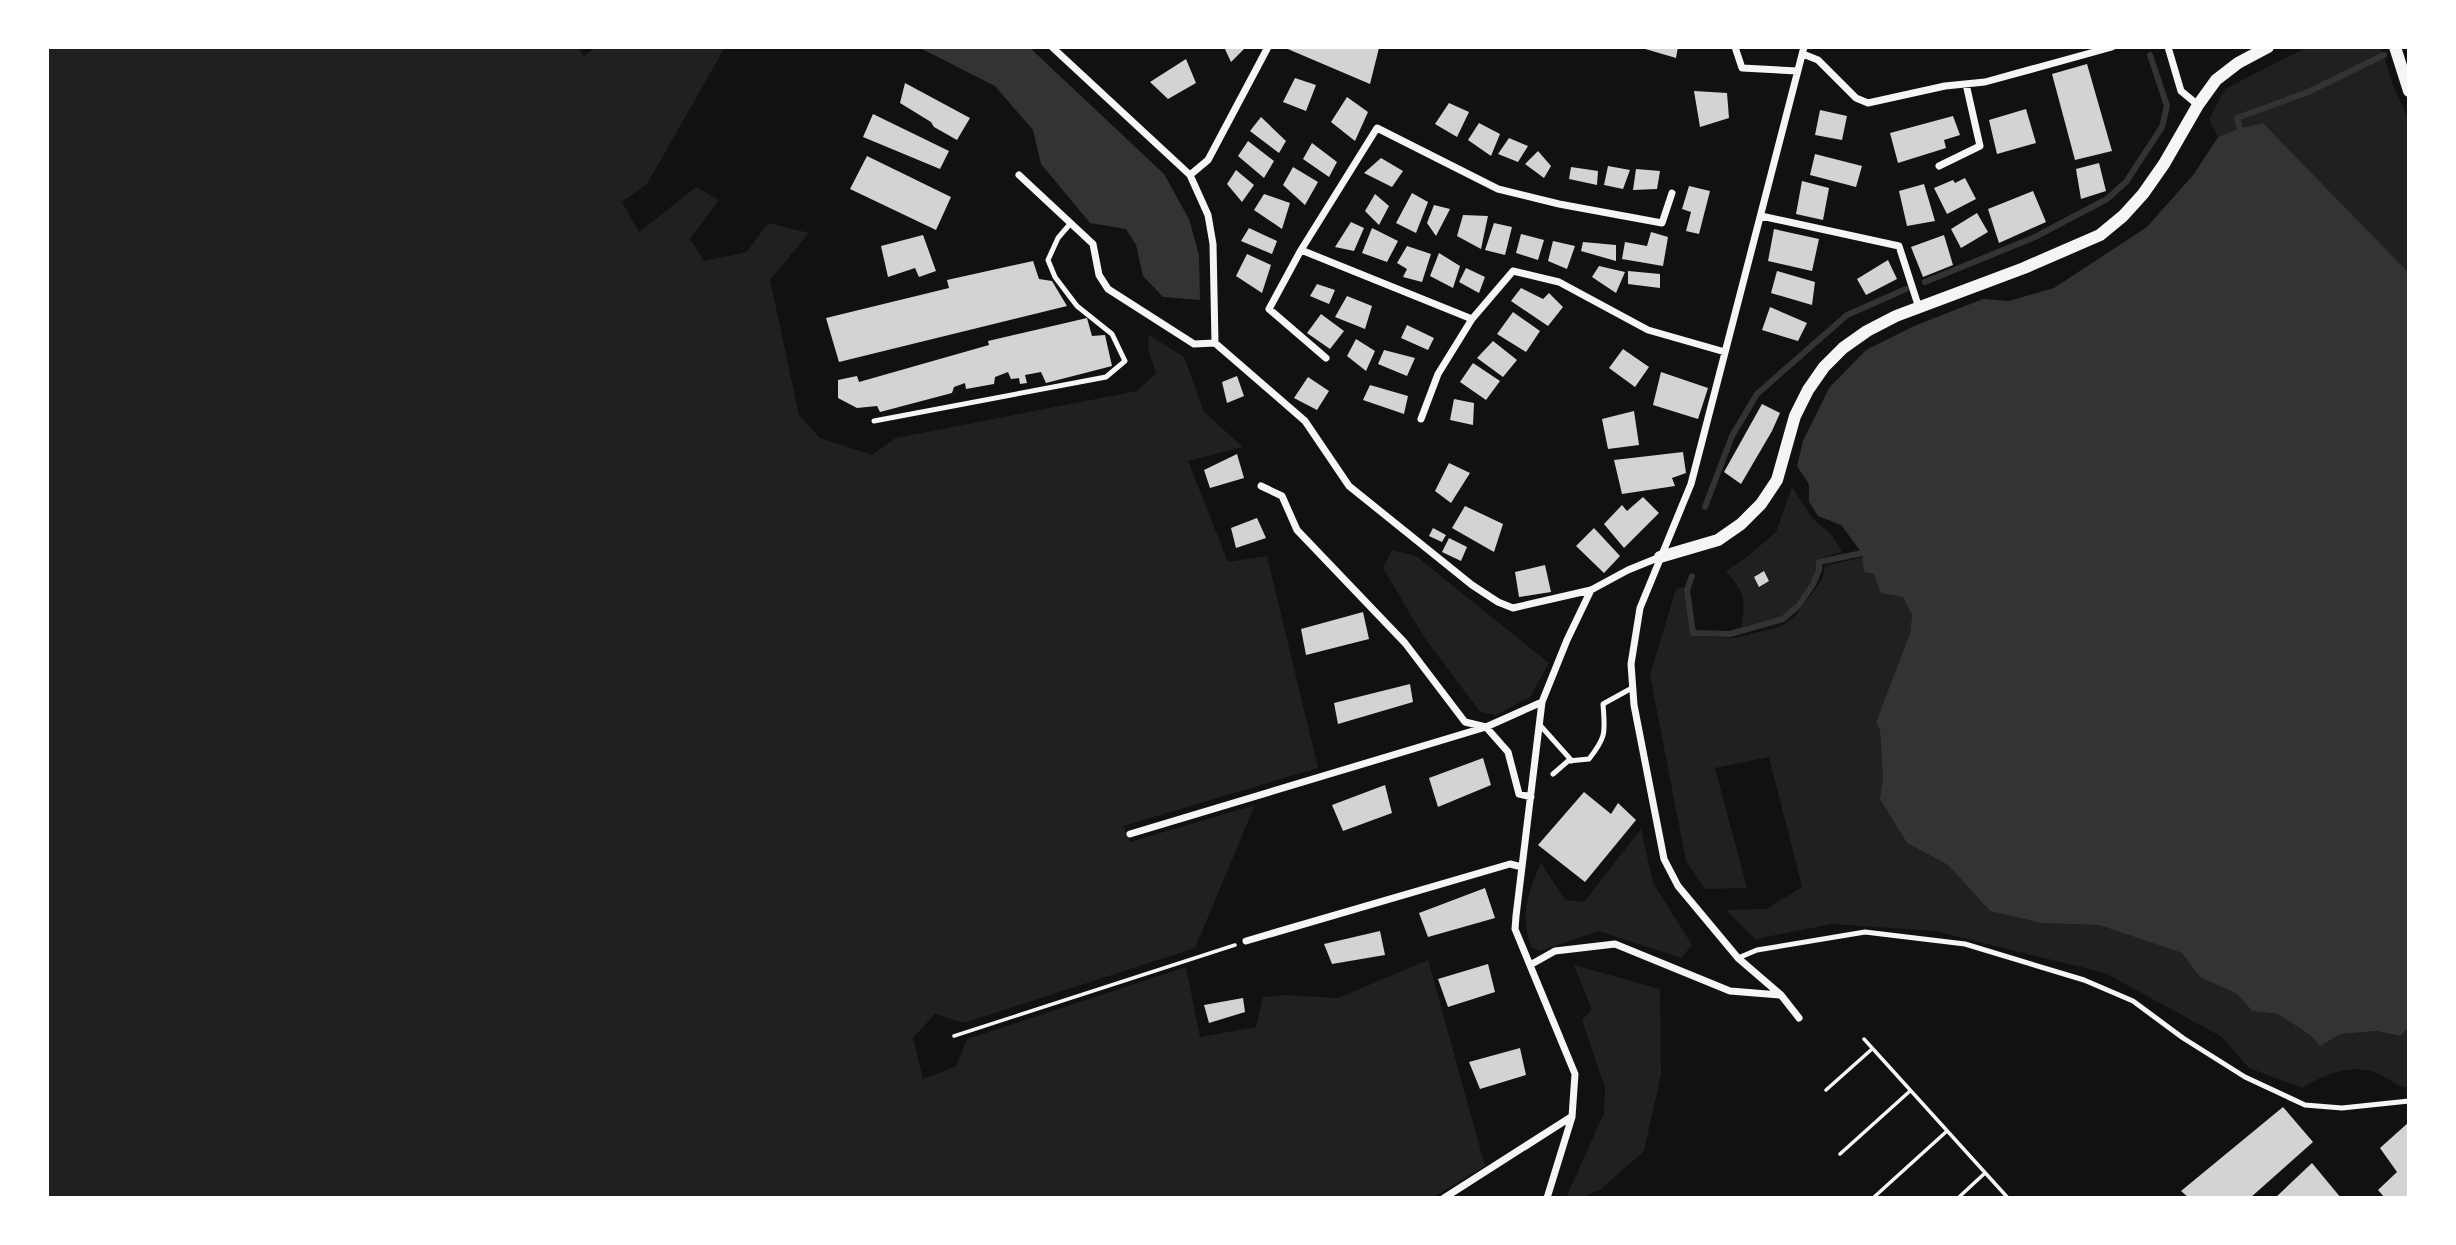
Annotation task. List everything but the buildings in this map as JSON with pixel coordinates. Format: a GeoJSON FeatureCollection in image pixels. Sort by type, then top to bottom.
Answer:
{"type":"FeatureCollection","features":[{"type":"Feature","properties":{"kind":"street"},"geometry":{"type":"LineString","coordinates":[[1052,47],[1190,175],[1208,215],[1213,244],[1215,343]]}},
{"type":"Feature","properties":{"kind":"street"},"geometry":{"type":"LineString","coordinates":[[1190,175],[1208,160],[1268,47]]}},
{"type":"Feature","properties":{"kind":"street"},"geometry":{"type":"LineString","coordinates":[[1735,47],[1742,68],[1797,71]]}},
{"type":"Feature","properties":{"kind":"street"},"geometry":{"type":"LineString","coordinates":[[1799,1018],[1781,995],[1738,958],[1678,886],[1664,859],[1632,688],[1631,664],[1640,608],[1691,484],[1797,71],[1804,51],[1818,60],[1856,98],[1868,103],[1945,86],[1985,82],[2112,47]]}},
{"type":"Feature","properties":{"kind":"street"},"geometry":{"type":"LineString","coordinates":[[2168,47],[2181,91],[2198,105]]}},
{"type":"Feature","properties":{"kind":"street"},"geometry":{"type":"LineString","coordinates":[[1019,175],[1093,244],[1099,275],[1108,289],[1194,344],[1215,343],[1305,421],[1349,486],[1472,585],[1498,602],[1513,608],[1591,590],[1660,557],[1718,540],[1741,524],[1761,503],[1777,480],[1796,416],[1808,390],[1843,348],[1867,331],[1919,308],[2100,235],[2123,216],[2143,194],[2216,80],[2238,62],[2268,47]]}},
{"type":"Feature","properties":{"kind":"street"},"geometry":{"type":"LineString","coordinates":[[2395,47],[2409,91]]}},
{"type":"Feature","properties":{"kind":"street"},"geometry":{"type":"LineString","coordinates":[[1939,166],[1980,146],[1966,84]]}},
{"type":"Feature","properties":{"kind":"street"},"geometry":{"type":"LineString","coordinates":[[1325,358],[1269,309],[1301,250],[1377,128],[1498,189],[1559,204],[1662,223],[1672,193]]}},
{"type":"Feature","properties":{"kind":"street"},"geometry":{"type":"LineString","coordinates":[[1761,216],[1899,246],[1919,308]]}},
{"type":"Feature","properties":{"kind":"street"},"geometry":{"type":"LineString","coordinates":[[1301,250],[1472,318]]}},
{"type":"Feature","properties":{"kind":"street"},"geometry":{"type":"LineString","coordinates":[[1421,419],[1438,374],[1472,318],[1513,271],[1559,282],[1648,330],[1725,352]]}},
{"type":"Feature","properties":{"kind":"street"},"geometry":{"type":"LineString","coordinates":[[1261,486],[1282,496],[1297,530],[1405,643],[1465,722],[1486,727],[1508,752],[1519,794],[1531,797]]}},
{"type":"Feature","properties":{"kind":"street"},"geometry":{"type":"LineString","coordinates":[[1547,1198],[1572,1117],[1575,1074],[1515,929],[1542,702],[1591,590]]}},
{"type":"Feature","properties":{"kind":"street"},"geometry":{"type":"LineString","coordinates":[[1130,834],[1486,727],[1542,702]]}},
{"type":"Feature","properties":{"kind":"street"},"geometry":{"type":"LineString","coordinates":[[1247,941],[1510,864],[1522,867]]}},
{"type":"Feature","properties":{"kind":"street"},"geometry":{"type":"LineString","coordinates":[[1530,965],[1555,951],[1615,943],[1730,991],[1781,995]]}},
{"type":"Feature","properties":{"kind":"street"},"geometry":{"type":"LineString","coordinates":[[1444,1198],[1572,1117]]}},
{"type":"Feature","properties":{"kind":"lane"},"geometry":{"type":"LineString","coordinates":[[1796,47],[1804,51]]}},
{"type":"Feature","properties":{"kind":"lane"},"geometry":{"type":"LineString","coordinates":[[874,421],[1106,377],[1125,361],[1112,334],[1077,306],[1055,277],[1048,260],[1058,238],[1070,224]]}},
{"type":"Feature","properties":{"kind":"lane"},"geometry":{"type":"LineString","coordinates":[[1553,774],[1568,761],[1589,759],[1605,733],[1603,704],[1632,688]]}},
{"type":"Feature","properties":{"kind":"lane"},"geometry":{"type":"LineString","coordinates":[[1538,724],[1572,761]]}},
{"type":"Feature","properties":{"kind":"lane"},"geometry":{"type":"LineString","coordinates":[[1738,958],[1757,950],[1865,932],[1965,944],[2084,980],[2133,1000],[2183,1038],[2245,1077],[2305,1105],[2342,1108],[2409,1101]]}},
{"type":"Feature","properties":{"kind":"path"},"geometry":{"type":"LineString","coordinates":[[954,1036],[1247,941]]}},
{"type":"Feature","properties":{"kind":"path"},"geometry":{"type":"LineString","coordinates":[[1864,1039],[2008,1198]]}},
{"type":"Feature","properties":{"kind":"path"},"geometry":{"type":"LineString","coordinates":[[1826,1090],[1872,1049]]}},
{"type":"Feature","properties":{"kind":"path"},"geometry":{"type":"LineString","coordinates":[[1840,1154],[1910,1091]]}},
{"type":"Feature","properties":{"kind":"path"},"geometry":{"type":"LineString","coordinates":[[1874,1198],[1947,1131]]}},
{"type":"Feature","properties":{"kind":"path"},"geometry":{"type":"LineString","coordinates":[[1958,1198],[1985,1173]]}},
{"type":"Feature","properties":{"kind":"shaded area"},"geometry":{"type":"Polygon","coordinates":[[[47,47],[577,47],[584,56],[596,47],[725,47],[647,184],[622,202],[639,232],[696,187],[719,200],[690,239],[704,261],[747,252],[768,223],[809,233],[770,280],[799,415],[820,438],[872,455],[896,438],[1137,391],[1156,373],[1148,349],[1149,335],[1184,357],[1204,412],[1243,447],[1188,461],[1228,562],[1267,556],[1318,768],[1123,826],[1130,842],[1255,805],[1195,948],[964,1023],[935,1014],[913,1038],[923,1079],[956,1066],[967,1039],[1186,967],[1200,1037],[1256,1027],[1263,997],[1284,995],[1338,998],[1428,960],[1485,1166],[1432,1198],[47,1198],[47,47]]]}},
{"type":"Feature","properties":{"kind":"shaded area"},"geometry":{"type":"Polygon","coordinates":[[[918,47],[1029,47],[1164,174],[1189,219],[1199,255],[1200,300],[1163,297],[1143,276],[1136,245],[1126,229],[1090,223],[1041,164],[1033,130],[995,86],[918,47]]]}},
{"type":"Feature","properties":{"kind":"shaded area"},"geometry":{"type":"Polygon","coordinates":[[[2307,47],[2381,47],[2393,86],[2409,120],[2409,273],[2263,123],[2218,137],[2209,119],[2225,89],[2307,47]]]}},
{"type":"Feature","properties":{"kind":"shaded area"},"geometry":{"type":"Polygon","coordinates":[[[2263,123],[2409,273],[2409,1027],[2400,1036],[2376,1031],[2341,1034],[2320,1046],[2310,1035],[2278,1014],[2252,1011],[2237,994],[2200,977],[2182,953],[2099,925],[2041,923],[1990,911],[1948,865],[1907,843],[1880,799],[1883,778],[1880,731],[1876,722],[1910,633],[1912,615],[1903,597],[1881,593],[1874,574],[1864,572],[1862,553],[1841,525],[1818,516],[1809,502],[1809,484],[1797,466],[1803,441],[1829,388],[1866,350],[1914,326],[1983,299],[2009,301],[2054,288],[2147,227],[2194,174],[2218,137],[2263,123]]]}},
{"type":"Feature","properties":{"kind":"shaded area"},"geometry":{"type":"Polygon","coordinates":[[[1792,487],[1813,519],[1831,534],[1842,552],[1817,559],[1814,574],[1806,590],[1784,615],[1741,627],[1742,597],[1726,571],[1776,532],[1792,487]]]}},
{"type":"Feature","properties":{"kind":"shaded area"},"geometry":{"type":"Polygon","coordinates":[[[1392,550],[1416,556],[1549,663],[1530,697],[1496,715],[1480,712],[1424,637],[1383,568],[1392,550]]]}},
{"type":"Feature","properties":{"kind":"shaded area"},"geometry":{"type":"Polygon","coordinates":[[[1863,557],[1864,572],[1874,574],[1903,597],[1912,615],[1910,633],[1876,722],[1880,731],[1883,778],[1881,799],[1907,843],[1948,865],[1990,911],[2041,923],[2099,925],[2182,953],[2200,977],[2237,994],[2252,1011],[2278,1014],[2310,1035],[2320,1046],[2341,1034],[2376,1031],[2400,1036],[2409,1027],[2409,1085],[2405,1088],[2374,1072],[2352,1069],[2326,1076],[2302,1088],[2249,1068],[2222,1037],[2105,973],[1935,931],[1832,924],[1755,939],[1726,910],[1766,909],[1802,887],[1769,757],[1715,768],[1747,888],[1705,889],[1686,861],[1650,675],[1676,589],[1684,587],[1693,636],[1735,638],[1780,627],[1795,616],[1822,580],[1825,566],[1863,557]]]}},
{"type":"Feature","properties":{"kind":"shaded area"},"geometry":{"type":"Polygon","coordinates":[[[1641,829],[1653,883],[1692,945],[1681,958],[1599,931],[1540,951],[1531,947],[1526,924],[1527,905],[1541,863],[1565,900],[1584,902],[1641,829]]]}},
{"type":"Feature","properties":{"kind":"shaded area"},"geometry":{"type":"Polygon","coordinates":[[[1574,965],[1660,989],[1661,1074],[1644,1151],[1601,1189],[1581,1198],[1566,1198],[1604,1113],[1605,1088],[1582,1020],[1592,1010],[1574,965]]]}},
{"type":"Feature","properties":{"kind":"waterway"},"geometry":{"type":"LineString","coordinates":[[1925,282],[2035,237],[2107,199],[2126,182],[2162,127],[2167,106],[2150,55]]}},
{"type":"Feature","properties":{"kind":"waterway"},"geometry":{"type":"LineString","coordinates":[[2240,128],[2237,118],[2308,92],[2384,55]]}},
{"type":"Feature","properties":{"kind":"waterway"},"geometry":{"type":"LineString","coordinates":[[1705,507],[1732,436],[1757,394],[1847,315],[1906,289]]}},
{"type":"Feature","properties":{"kind":"waterway"},"geometry":{"type":"LineString","coordinates":[[1692,576],[1687,590],[1693,633],[1730,634],[1783,619],[1799,605],[1813,584],[1819,570],[1819,562],[1862,553]]}}]}
